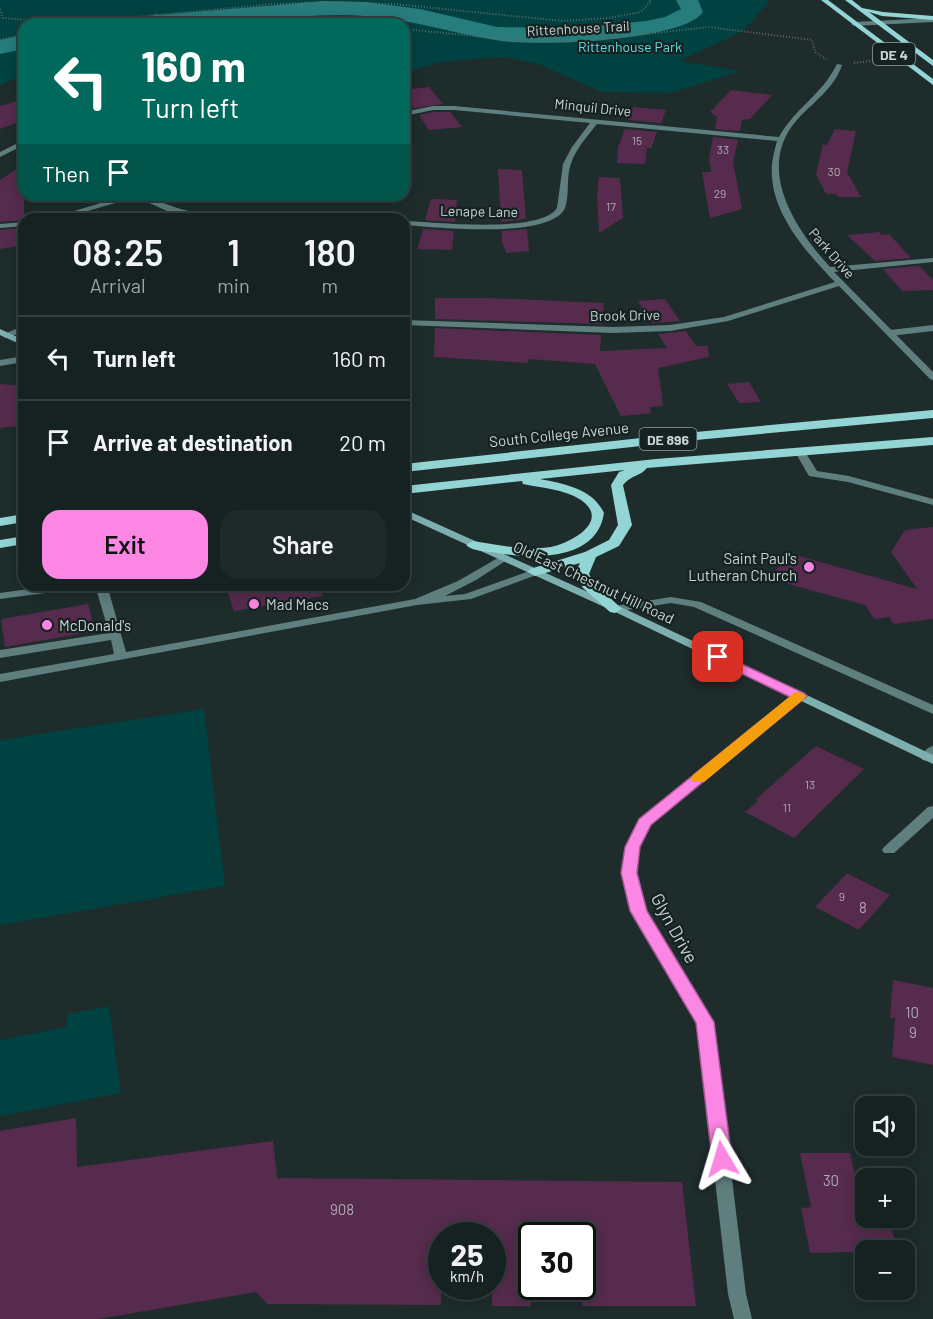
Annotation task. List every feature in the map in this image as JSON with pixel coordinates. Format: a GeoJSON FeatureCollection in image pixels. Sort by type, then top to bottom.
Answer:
{"type":"FeatureCollection","features":[{"type":"Feature","properties":{"kind":"main road","name":"DE 4"},"geometry":{"type":"LineString","coordinates":[[824,0],[933,83]]}},
{"type":"Feature","properties":{"kind":"main road","name":"DE 4"},"geometry":{"type":"LineString","coordinates":[[848,0],[933,64]]}},
{"type":"Feature","properties":{"kind":"main road"},"geometry":{"type":"LineString","coordinates":[[848,0],[867,10],[882,14],[933,19]]}},
{"type":"Feature","properties":{"kind":"main road"},"geometry":{"type":"LineString","coordinates":[[911,49],[903,32],[907,28],[933,19]]}},
{"type":"Feature","properties":{"kind":"main road","name":"South College Avenue"},"geometry":{"type":"LineString","coordinates":[[410,467],[696,436],[933,414]]}},
{"type":"Feature","properties":{"kind":"main road","name":"DE 896"},"geometry":{"type":"LineString","coordinates":[[410,489],[656,463],[933,441]]}},
{"type":"Feature","properties":{"kind":"main road"},"geometry":{"type":"LineString","coordinates":[[535,572],[590,555],[614,543],[625,525],[617,485],[624,475],[656,463]]}},
{"type":"Feature","properties":{"kind":"main road"},"geometry":{"type":"LineString","coordinates":[[473,545],[531,553],[560,549],[585,538],[595,528],[599,517],[597,508],[588,500],[558,486],[510,478]]}},
{"type":"Feature","properties":{"kind":"main road"},"geometry":{"type":"LineString","coordinates":[[0,522],[18,519]]}},
{"type":"Feature","properties":{"kind":"main road"},"geometry":{"type":"LineString","coordinates":[[0,544],[18,541]]}},
{"type":"Feature","properties":{"kind":"main road"},"geometry":{"type":"LineString","coordinates":[[590,555],[582,574],[588,585],[615,609]]}},
{"type":"Feature","properties":{"kind":"street"},"geometry":{"type":"LineString","coordinates":[[854,24],[933,19]]}},
{"type":"Feature","properties":{"kind":"street","name":"Park Drive"},"geometry":{"type":"LineString","coordinates":[[839,64],[834,77],[790,124],[781,139],[776,169],[782,202],[797,233],[828,270],[933,377]]}},
{"type":"Feature","properties":{"kind":"street","name":"Minquil Drive"},"geometry":{"type":"LineString","coordinates":[[410,113],[444,107],[781,139]]}},
{"type":"Feature","properties":{"kind":"street","name":"Lenape Lane"},"geometry":{"type":"LineString","coordinates":[[410,223],[514,226],[536,224],[553,218],[561,208],[567,163],[595,121]]}},
{"type":"Feature","properties":{"kind":"street"},"geometry":{"type":"LineString","coordinates":[[0,155],[18,145]]}},
{"type":"Feature","properties":{"kind":"street"},"geometry":{"type":"LineString","coordinates":[[73,213],[115,201]]}},
{"type":"Feature","properties":{"kind":"street"},"geometry":{"type":"LineString","coordinates":[[151,201],[170,209],[189,213]]}},
{"type":"Feature","properties":{"kind":"street"},"geometry":{"type":"LineString","coordinates":[[0,226],[18,224]]}},
{"type":"Feature","properties":{"kind":"street"},"geometry":{"type":"LineString","coordinates":[[828,270],[933,260]]}},
{"type":"Feature","properties":{"kind":"street","name":"Brook Drive"},"geometry":{"type":"LineString","coordinates":[[410,323],[613,330],[670,328],[725,318],[840,283]]}},
{"type":"Feature","properties":{"kind":"street"},"geometry":{"type":"LineString","coordinates":[[890,333],[933,328]]}},
{"type":"Feature","properties":{"kind":"street"},"geometry":{"type":"LineString","coordinates":[[2,334],[18,330]]}},
{"type":"Feature","properties":{"kind":"street"},"geometry":{"type":"LineString","coordinates":[[2,334],[18,341]]}},
{"type":"Feature","properties":{"kind":"street"},"geometry":{"type":"LineString","coordinates":[[0,363],[18,360]]}},
{"type":"Feature","properties":{"kind":"street"},"geometry":{"type":"LineString","coordinates":[[801,452],[813,474],[849,479],[933,502]]}},
{"type":"Feature","properties":{"kind":"street","name":"Old East Chestnut Hill Road"},"geometry":{"type":"LineString","coordinates":[[410,515],[931,756]]}},
{"type":"Feature","properties":{"kind":"street"},"geometry":{"type":"LineString","coordinates":[[417,602],[442,595],[481,574],[503,558]]}},
{"type":"Feature","properties":{"kind":"street"},"geometry":{"type":"LineString","coordinates":[[0,678],[417,602],[467,597],[535,572]]}},
{"type":"Feature","properties":{"kind":"street"},"geometry":{"type":"LineString","coordinates":[[0,597],[42,591]]}},
{"type":"Feature","properties":{"kind":"street"},"geometry":{"type":"LineString","coordinates":[[102,591],[121,656]]}},
{"type":"Feature","properties":{"kind":"street"},"geometry":{"type":"LineString","coordinates":[[615,609],[671,600],[697,604],[933,710]]}},
{"type":"Feature","properties":{"kind":"street"},"geometry":{"type":"LineString","coordinates":[[0,654],[114,636]]}},
{"type":"Feature","properties":{"kind":"street","name":"Glyn Drive"},"geometry":{"type":"LineString","coordinates":[[743,1319],[737,1294],[705,1022],[638,911],[629,873],[633,847],[645,822],[800,696]]}},
{"type":"Feature","properties":{"kind":"street"},"geometry":{"type":"LineString","coordinates":[[889,850],[933,810]]}},
{"type":"Feature","properties":{"kind":"path"},"geometry":{"type":"LineString","coordinates":[[130,18],[328,2],[394,4],[563,21],[608,18],[641,12],[651,1],[649,0]]}},
{"type":"Feature","properties":{"kind":"path"},"geometry":{"type":"LineString","coordinates":[[0,9],[2,18],[18,19]]}},
{"type":"Feature","properties":{"kind":"path","name":"Rittenhouse Trail"},"geometry":{"type":"LineString","coordinates":[[410,30],[535,42],[583,41],[709,27],[812,40],[812,47],[818,56],[839,64]]}},
{"type":"Feature","properties":{"kind":"path"},"geometry":{"type":"LineString","coordinates":[[0,40],[18,36]]}},
{"type":"Feature","properties":{"kind":"path"},"geometry":{"type":"LineString","coordinates":[[839,64],[883,59]]}},
{"type":"Feature","properties":{"kind":"green space","name":"Rittenhouse Park"},"geometry":{"type":"Polygon","coordinates":[[[0,0],[765,0],[769,2],[743,31],[679,61],[740,71],[671,93],[602,92],[541,65],[504,57],[439,62],[410,71],[410,18],[18,18],[18,78],[0,85],[0,0]]]}},
{"type":"Feature","properties":{"kind":"green space"},"geometry":{"type":"Polygon","coordinates":[[[204,709],[225,886],[0,925],[0,740],[204,709]]]}},
{"type":"Feature","properties":{"kind":"green space"},"geometry":{"type":"Polygon","coordinates":[[[109,1006],[121,1093],[0,1116],[0,1040],[66,1027],[67,1014],[109,1006]]]}},
{"type":"Feature","properties":{"kind":"building"},"geometry":{"type":"Polygon","coordinates":[[[429,87],[443,104],[414,108],[410,102],[410,89],[429,87]]]}},
{"type":"Feature","properties":{"kind":"building"},"geometry":{"type":"Polygon","coordinates":[[[731,90],[772,95],[750,119],[742,120],[740,131],[715,129],[717,117],[710,112],[731,90]]]}},
{"type":"Feature","properties":{"kind":"building"},"geometry":{"type":"Polygon","coordinates":[[[18,101],[18,122],[0,129],[0,106],[18,101]]]}},
{"type":"Feature","properties":{"kind":"building"},"geometry":{"type":"Polygon","coordinates":[[[633,107],[666,110],[661,123],[628,120],[633,107]]]}},
{"type":"Feature","properties":{"kind":"building"},"geometry":{"type":"Polygon","coordinates":[[[450,112],[462,127],[429,130],[419,115],[450,112]]]}},
{"type":"Feature","properties":{"kind":"building"},"geometry":{"type":"Polygon","coordinates":[[[625,129],[657,132],[651,148],[647,148],[645,164],[617,163],[618,147],[625,129]]]}},
{"type":"Feature","properties":{"kind":"building"},"geometry":{"type":"Polygon","coordinates":[[[835,129],[856,131],[847,172],[861,197],[837,197],[836,194],[826,194],[816,174],[823,144],[827,145],[835,129]]]}},
{"type":"Feature","properties":{"kind":"building"},"geometry":{"type":"Polygon","coordinates":[[[713,137],[738,140],[733,162],[742,209],[710,218],[702,172],[711,172],[709,158],[713,137]]]}},
{"type":"Feature","properties":{"kind":"building"},"geometry":{"type":"Polygon","coordinates":[[[18,168],[18,201],[24,201],[24,213],[18,213],[18,220],[0,222],[0,180],[18,168]]]}},
{"type":"Feature","properties":{"kind":"building"},"geometry":{"type":"Polygon","coordinates":[[[498,169],[522,170],[526,219],[501,222],[498,169]]]}},
{"type":"Feature","properties":{"kind":"building"},"geometry":{"type":"Polygon","coordinates":[[[599,177],[620,178],[623,218],[599,233],[597,195],[599,177]]]}},
{"type":"Feature","properties":{"kind":"building"},"geometry":{"type":"Polygon","coordinates":[[[431,199],[457,200],[455,222],[425,220],[431,199]]]}},
{"type":"Feature","properties":{"kind":"building"},"geometry":{"type":"Polygon","coordinates":[[[18,228],[18,246],[0,249],[0,230],[18,228]]]}},
{"type":"Feature","properties":{"kind":"building"},"geometry":{"type":"Polygon","coordinates":[[[423,229],[454,231],[452,250],[417,249],[423,229]]]}},
{"type":"Feature","properties":{"kind":"building"},"geometry":{"type":"Polygon","coordinates":[[[527,229],[529,251],[507,253],[502,243],[502,231],[527,229]]]}},
{"type":"Feature","properties":{"kind":"building"},"geometry":{"type":"Polygon","coordinates":[[[880,232],[881,235],[889,234],[911,258],[875,261],[847,235],[880,232]]]}},
{"type":"Feature","properties":{"kind":"building"},"geometry":{"type":"Polygon","coordinates":[[[919,266],[933,280],[933,290],[902,291],[883,269],[919,266]]]}},
{"type":"Feature","properties":{"kind":"building"},"geometry":{"type":"Polygon","coordinates":[[[435,298],[604,303],[602,324],[435,319],[435,298]]]}},
{"type":"Feature","properties":{"kind":"building"},"geometry":{"type":"Polygon","coordinates":[[[665,299],[680,321],[652,323],[638,301],[665,299]]]}},
{"type":"Feature","properties":{"kind":"building"},"geometry":{"type":"Polygon","coordinates":[[[435,328],[601,335],[600,351],[667,348],[658,334],[686,331],[696,346],[708,346],[709,357],[658,368],[663,406],[649,407],[652,413],[621,416],[595,364],[529,359],[528,363],[434,357],[435,328]]]}},
{"type":"Feature","properties":{"kind":"building"},"geometry":{"type":"Polygon","coordinates":[[[749,382],[761,402],[739,403],[727,384],[749,382]]]}},
{"type":"Feature","properties":{"kind":"building"},"geometry":{"type":"Polygon","coordinates":[[[0,384],[18,386],[18,426],[0,428],[0,384]]]}},
{"type":"Feature","properties":{"kind":"building","name":"Saint Paul's Lutheran Church"},"geometry":{"type":"Polygon","coordinates":[[[933,527],[933,619],[894,624],[889,617],[874,619],[865,605],[770,579],[786,556],[795,555],[917,589],[891,552],[905,530],[933,527]]]}},
{"type":"Feature","properties":{"kind":"building","name":"Mad Macs"},"geometry":{"type":"Polygon","coordinates":[[[227,591],[322,591],[322,596],[234,611],[227,591]]]}},
{"type":"Feature","properties":{"kind":"building","name":"McDonald's"},"geometry":{"type":"Polygon","coordinates":[[[88,604],[95,631],[5,647],[1,619],[88,604]]]}},
{"type":"Feature","properties":{"kind":"building"},"geometry":{"type":"Polygon","coordinates":[[[816,746],[864,769],[794,838],[745,812],[758,801],[755,800],[816,746]]]}},
{"type":"Feature","properties":{"kind":"building"},"geometry":{"type":"Polygon","coordinates":[[[847,873],[890,895],[859,930],[815,907],[847,873]]]}},
{"type":"Feature","properties":{"kind":"building"},"geometry":{"type":"Polygon","coordinates":[[[893,980],[933,988],[933,1065],[892,1057],[895,1018],[890,1018],[893,980]]]}},
{"type":"Feature","properties":{"kind":"building"},"geometry":{"type":"Polygon","coordinates":[[[76,1118],[77,1167],[273,1141],[277,1178],[682,1182],[696,1306],[582,1306],[582,1300],[596,1300],[596,1222],[518,1222],[518,1300],[531,1300],[531,1306],[492,1306],[492,1300],[506,1300],[506,1222],[428,1222],[428,1300],[441,1300],[441,1305],[267,1304],[256,1292],[98,1319],[0,1319],[0,1131],[76,1118]]]}},
{"type":"Feature","properties":{"kind":"building"},"geometry":{"type":"Polygon","coordinates":[[[800,1153],[850,1153],[855,1175],[855,1228],[891,1228],[894,1240],[855,1240],[855,1252],[810,1253],[801,1208],[811,1207],[800,1153]]]}},
{"type":"Feature","properties":{"kind":"waterway"},"geometry":{"type":"LineString","coordinates":[[206,18],[324,8],[366,9],[420,16],[497,34],[580,35],[646,28],[672,22],[692,12],[687,0]]}},
{"type":"Feature","properties":{"kind":"waterway"},"geometry":{"type":"LineString","coordinates":[[0,47],[18,43]]}},
{"type":"Feature","properties":{"kind":"slow traffic"},"geometry":{"type":"LineString","coordinates":[[699,779],[799,696]]}},
{"type":"Feature","properties":{"kind":"place","name":"Saint Paul's Lutheran Church"},"geometry":{"type":"Point","coordinates":[809,567]}},
{"type":"Feature","properties":{"kind":"place","name":"Mad Macs"},"geometry":{"type":"Point","coordinates":[254,604]}},
{"type":"Feature","properties":{"kind":"place","name":"McDonald's"},"geometry":{"type":"Point","coordinates":[47,625]}},
{"type":"Feature","properties":{"kind":"route"},"geometry":{"type":"LineString","coordinates":[[718,657],[800,696],[645,822],[633,847],[629,873],[638,911],[705,1022],[722,1159]]}}]}
